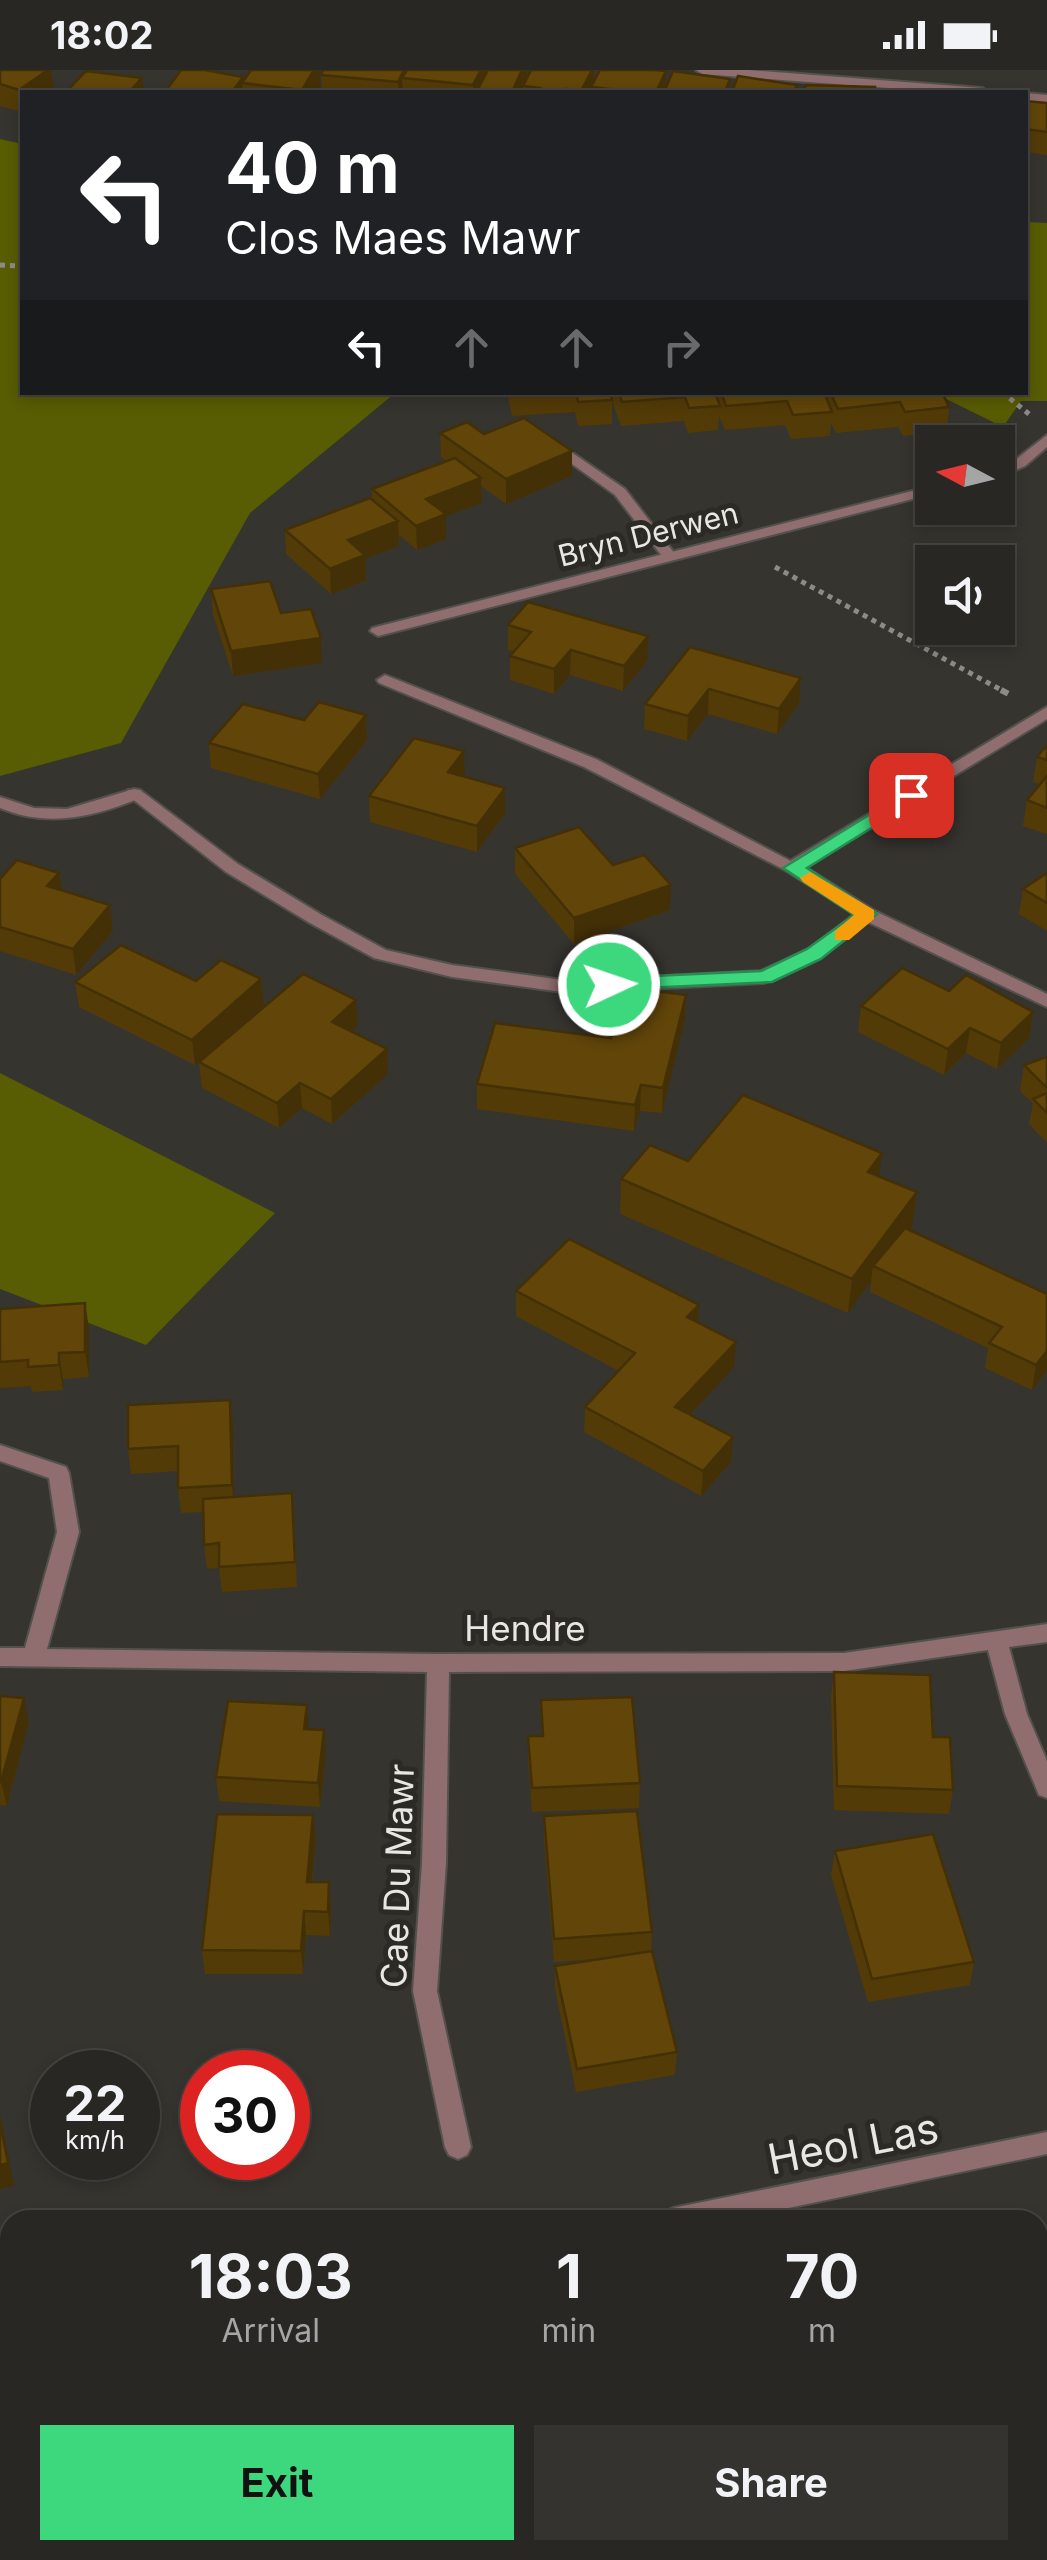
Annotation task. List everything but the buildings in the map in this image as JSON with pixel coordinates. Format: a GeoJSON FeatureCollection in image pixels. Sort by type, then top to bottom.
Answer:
{"type":"FeatureCollection","features":[{"type":"Feature","properties":{"kind":"street"},"geometry":{"type":"LineString","coordinates":[[702,70],[957,90]]}},
{"type":"Feature","properties":{"kind":"street"},"geometry":{"type":"LineString","coordinates":[[1015,466],[1047,439]]}},
{"type":"Feature","properties":{"kind":"street"},"geometry":{"type":"LineString","coordinates":[[554,445],[620,492],[670,556]]}},
{"type":"Feature","properties":{"kind":"street","name":"Bryn Derwen"},"geometry":{"type":"LineString","coordinates":[[378,631],[915,494]]}},
{"type":"Feature","properties":{"kind":"street"},"geometry":{"type":"LineString","coordinates":[[386,680],[590,763],[793,868],[867,914],[1047,1001]]}},
{"type":"Feature","properties":{"kind":"street"},"geometry":{"type":"LineString","coordinates":[[793,868],[1047,712]]}},
{"type":"Feature","properties":{"kind":"street"},"geometry":{"type":"LineString","coordinates":[[0,802],[44,818],[134,794],[232,868],[316,919],[380,954],[452,971],[570,986],[764,977],[814,954],[867,914]]}},
{"type":"Feature","properties":{"kind":"street"},"geometry":{"type":"LineString","coordinates":[[0,1453],[59,1472],[68,1532],[32,1659]]}},
{"type":"Feature","properties":{"kind":"street","name":"Hendre"},"geometry":{"type":"LineString","coordinates":[[0,1657],[438,1663],[844,1662],[1047,1632]]}},
{"type":"Feature","properties":{"kind":"street"},"geometry":{"type":"LineString","coordinates":[[996,1640],[1016,1714],[1047,1788]]}},
{"type":"Feature","properties":{"kind":"street","name":"Cae Du Mawr"},"geometry":{"type":"LineString","coordinates":[[438,1663],[434,1863],[425,1991],[458,2148]]}},
{"type":"Feature","properties":{"kind":"street","name":"Heol Las"},"geometry":{"type":"LineString","coordinates":[[722,2210],[1047,2143]]}},
{"type":"Feature","properties":{"kind":"path"},"geometry":{"type":"LineString","coordinates":[[728,542],[1005,690]]}},
{"type":"Feature","properties":{"kind":"shaded area"},"geometry":{"type":"Polygon","coordinates":[[[0,139],[20,144],[20,395],[393,395],[250,513],[121,743],[0,776],[0,139]]]}},
{"type":"Feature","properties":{"kind":"shaded area"},"geometry":{"type":"Polygon","coordinates":[[[1028,222],[1047,223],[1047,401],[1021,401],[1004,425],[999,425],[938,395],[1028,395],[1028,222]]]}},
{"type":"Feature","properties":{"kind":"shaded area"},"geometry":{"type":"Polygon","coordinates":[[[0,1073],[275,1213],[146,1345],[0,1289],[0,1073]]]}},
{"type":"Feature","properties":{"kind":"slow traffic"},"geometry":{"type":"LineString","coordinates":[[810,878],[867,914],[842,935]]}},
{"type":"Feature","properties":{"kind":"route"},"geometry":{"type":"LineString","coordinates":[[609,985],[764,977],[814,954],[867,914],[793,868],[911,795]]}}]}
